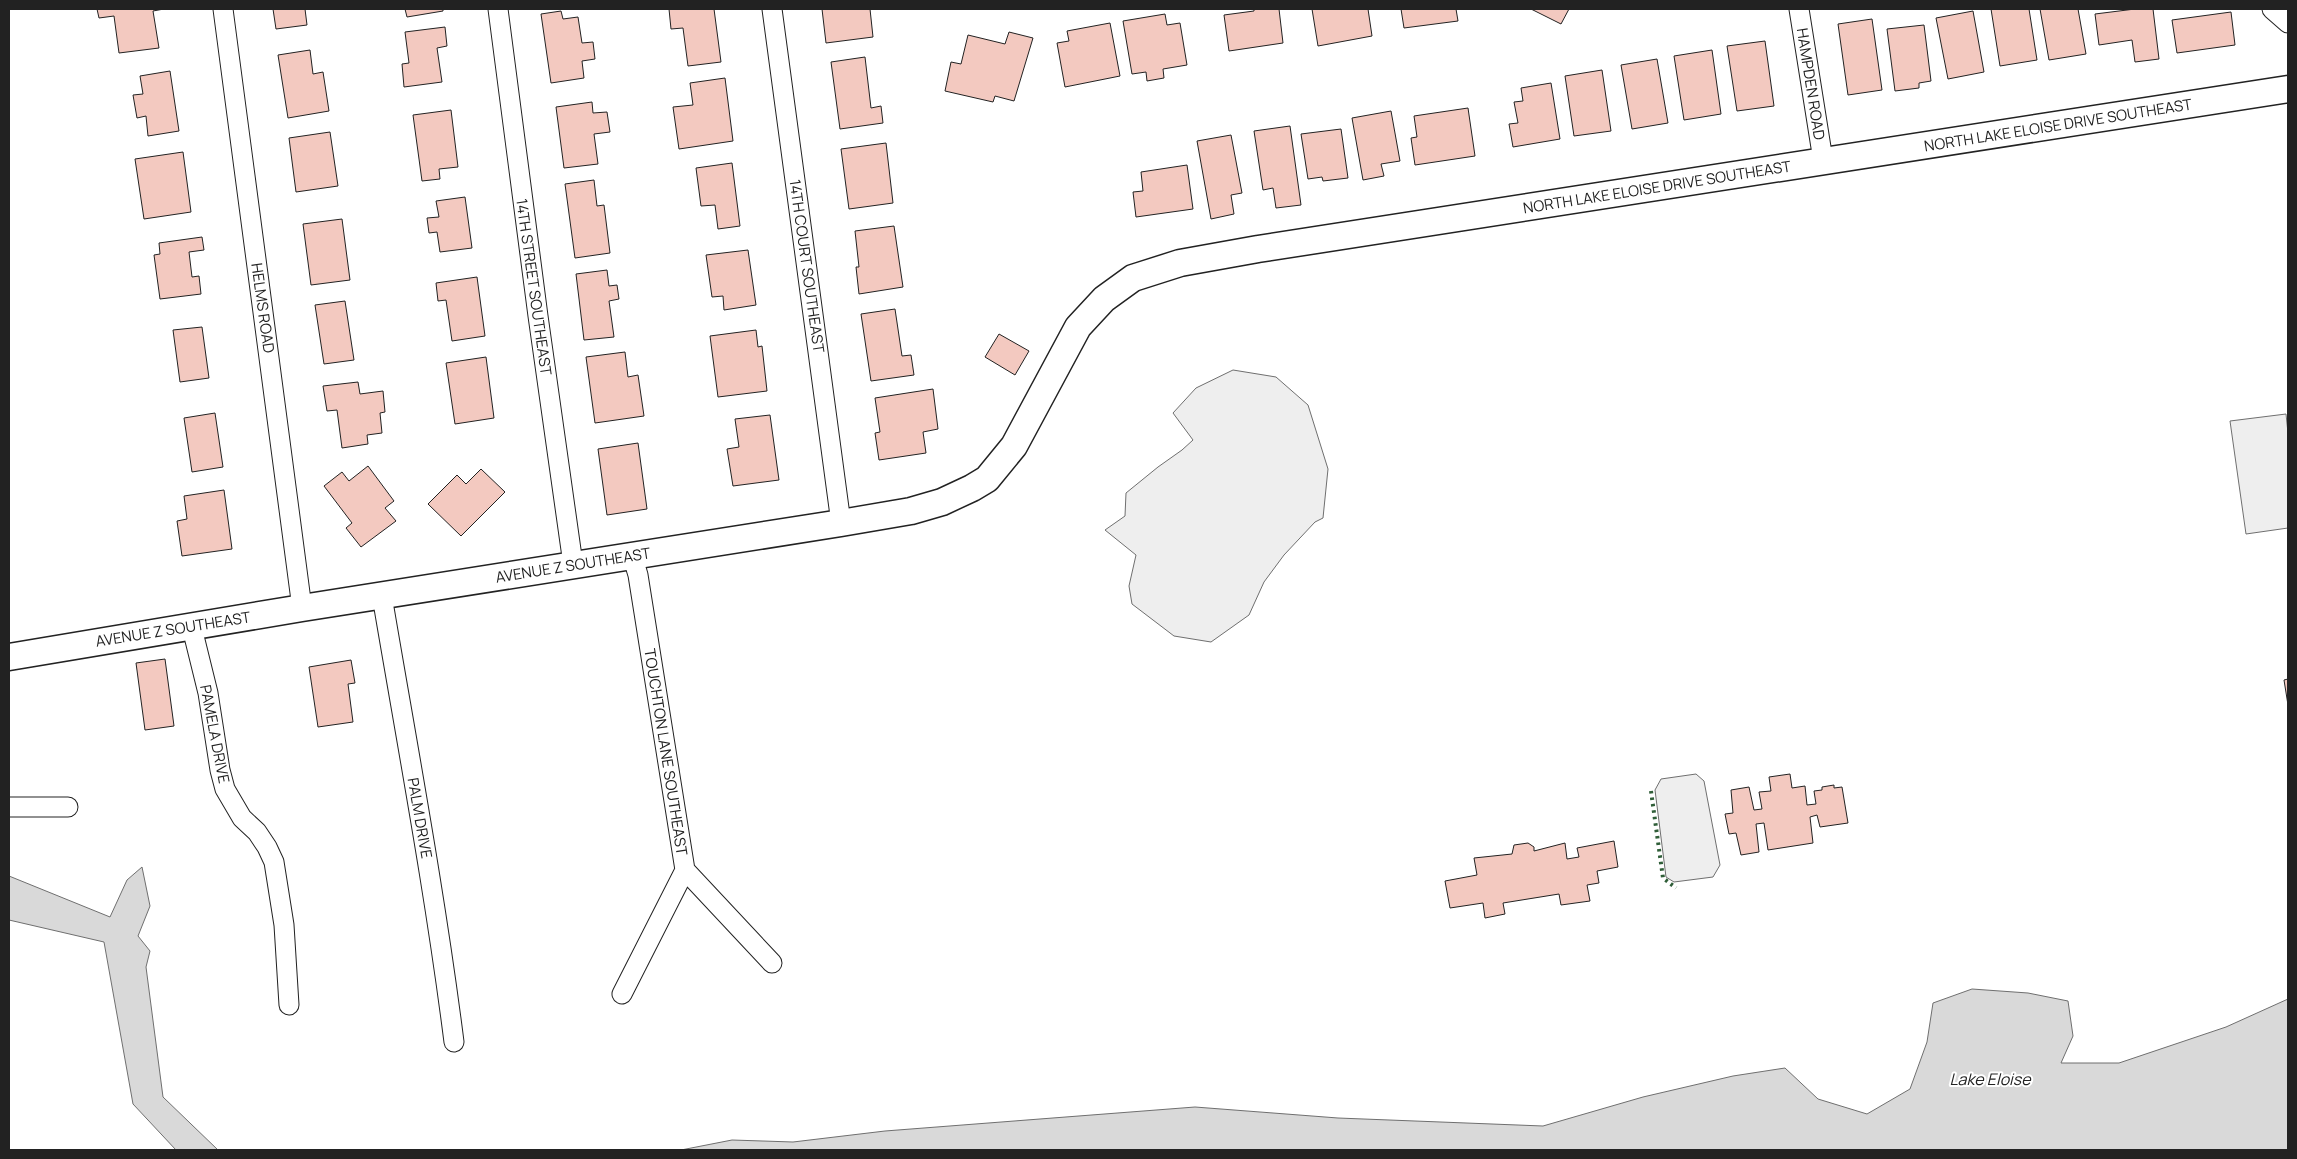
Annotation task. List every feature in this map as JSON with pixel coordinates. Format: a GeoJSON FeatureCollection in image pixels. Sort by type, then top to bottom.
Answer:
{"type":"FeatureCollection","features":[{"type":"Feature","properties":{"kind":"street","name":"HELMS ROAD"},"geometry":{"type":"LineString","coordinates":[[223,9],[302,608]]}},
{"type":"Feature","properties":{"kind":"street","name":"14TH STREET SOUTHEAST"},"geometry":{"type":"LineString","coordinates":[[498,9],[573,564]]}},
{"type":"Feature","properties":{"kind":"street","name":"14TH COURT SOUTHEAST"},"geometry":{"type":"LineString","coordinates":[[772,9],[841,524]]}},
{"type":"Feature","properties":{"kind":"street","name":"HAMPDEN ROAD"},"geometry":{"type":"LineString","coordinates":[[1799,9],[1823,160]]}},
{"type":"Feature","properties":{"kind":"street"},"geometry":{"type":"LineString","coordinates":[[2272,9],[2288,23]]}},
{"type":"Feature","properties":{"kind":"street","name":"NORTH LAKE ELOISE DRIVE SOUTHEAST"},"geometry":{"type":"LineString","coordinates":[[1062,354],[1078,327],[1104,299],[1134,278],[1172,265],[1823,160],[2288,89]]}},
{"type":"Feature","properties":{"kind":"street","name":"AVENUE Z SOUTHEAST"},"geometry":{"type":"LineString","coordinates":[[9,657],[573,564],[841,524],[911,511],[942,502],[972,488],[987,478],[1014,446],[1062,354]]}},
{"type":"Feature","properties":{"kind":"street","name":"TOUCHTON LANE SOUTHEAST"},"geometry":{"type":"LineString","coordinates":[[622,994],[685,870],[638,575],[632,555]]}},
{"type":"Feature","properties":{"kind":"street","name":"PALM DRIVE"},"geometry":{"type":"LineString","coordinates":[[382,596],[444,965],[454,1042]]}},
{"type":"Feature","properties":{"kind":"street","name":"PAMELA DRIVE"},"geometry":{"type":"LineString","coordinates":[[192,628],[208,693],[220,770],[225,789],[242,818],[257,832],[268,847],[274,862],[284,925],[289,1005]]}},
{"type":"Feature","properties":{"kind":"street"},"geometry":{"type":"LineString","coordinates":[[9,807],[68,807]]}},
{"type":"Feature","properties":{"kind":"street"},"geometry":{"type":"LineString","coordinates":[[685,870],[772,963]]}},
{"type":"Feature","properties":{"kind":"shaded area"},"geometry":{"type":"Polygon","coordinates":[[[1233,370],[1276,377],[1308,405],[1328,469],[1323,518],[1315,522],[1284,555],[1264,582],[1249,615],[1211,642],[1174,636],[1132,604],[1129,586],[1136,555],[1105,530],[1125,516],[1126,493],[1193,440],[1173,413],[1196,388],[1233,370]]]}},
{"type":"Feature","properties":{"kind":"shaded area"},"geometry":{"type":"Polygon","coordinates":[[[2286,414],[2288,433],[2288,528],[2246,534],[2230,421],[2286,414]]]}},
{"type":"Feature","properties":{"kind":"shaded area"},"geometry":{"type":"Polygon","coordinates":[[[1696,774],[1704,781],[1720,865],[1713,877],[1674,882],[1666,877],[1655,790],[1661,779],[1696,774]]]}},
{"type":"Feature","properties":{"kind":"water"},"geometry":{"type":"Polygon","coordinates":[[[142,867],[150,906],[138,936],[150,951],[146,967],[163,1097],[218,1150],[176,1150],[133,1104],[104,942],[9,920],[9,876],[110,917],[127,880],[142,867]]]}},
{"type":"Feature","properties":{"kind":"water","name":"Lake Eloise"},"geometry":{"type":"Polygon","coordinates":[[[1972,989],[2028,993],[2068,1001],[2073,1036],[2061,1063],[2119,1063],[2226,1027],[2288,999],[2288,1150],[681,1150],[732,1140],[793,1142],[885,1131],[1195,1107],[1338,1118],[1543,1126],[1643,1097],[1733,1076],[1785,1068],[1818,1099],[1867,1114],[1910,1089],[1927,1042],[1933,1003],[1972,989]]]}},
{"type":"Feature","properties":{"kind":"building"},"geometry":{"type":"Polygon","coordinates":[[[97,9],[164,9],[153,11],[159,48],[119,53],[114,16],[99,18],[97,9]]]}},
{"type":"Feature","properties":{"kind":"building"},"geometry":{"type":"Polygon","coordinates":[[[273,9],[305,9],[307,25],[276,29],[273,9]]]}},
{"type":"Feature","properties":{"kind":"building"},"geometry":{"type":"Polygon","coordinates":[[[405,9],[443,9],[443,11],[407,17],[405,9]]]}},
{"type":"Feature","properties":{"kind":"building"},"geometry":{"type":"Polygon","coordinates":[[[669,9],[714,9],[721,62],[688,66],[683,28],[671,29],[669,9]]]}},
{"type":"Feature","properties":{"kind":"building"},"geometry":{"type":"Polygon","coordinates":[[[822,9],[870,9],[873,37],[826,43],[822,9]]]}},
{"type":"Feature","properties":{"kind":"building"},"geometry":{"type":"Polygon","coordinates":[[[1254,9],[1279,9],[1283,43],[1229,51],[1224,15],[1254,11],[1254,9]]]}},
{"type":"Feature","properties":{"kind":"building"},"geometry":{"type":"Polygon","coordinates":[[[1312,9],[1368,9],[1372,36],[1318,46],[1312,9]]]}},
{"type":"Feature","properties":{"kind":"building"},"geometry":{"type":"Polygon","coordinates":[[[1401,9],[1456,9],[1458,21],[1404,28],[1401,9]]]}},
{"type":"Feature","properties":{"kind":"building"},"geometry":{"type":"Polygon","coordinates":[[[1531,9],[1569,9],[1561,24],[1531,9]]]}},
{"type":"Feature","properties":{"kind":"building"},"geometry":{"type":"Polygon","coordinates":[[[1991,9],[2029,9],[2037,60],[2000,66],[1991,9]]]}},
{"type":"Feature","properties":{"kind":"building"},"geometry":{"type":"Polygon","coordinates":[[[2040,9],[2078,9],[2086,54],[2049,60],[2040,9]]]}},
{"type":"Feature","properties":{"kind":"building"},"geometry":{"type":"Polygon","coordinates":[[[2135,9],[2153,9],[2159,59],[2135,62],[2132,40],[2099,45],[2095,14],[2135,9]]]}},
{"type":"Feature","properties":{"kind":"building"},"geometry":{"type":"Polygon","coordinates":[[[561,11],[563,19],[578,17],[582,43],[593,42],[595,59],[582,61],[584,78],[551,83],[541,14],[561,11]]]}},
{"type":"Feature","properties":{"kind":"building"},"geometry":{"type":"Polygon","coordinates":[[[1973,11],[1984,72],[1948,79],[1936,18],[1973,11]]]}},
{"type":"Feature","properties":{"kind":"building"},"geometry":{"type":"Polygon","coordinates":[[[2231,12],[2235,45],[2177,53],[2172,20],[2231,12]]]}},
{"type":"Feature","properties":{"kind":"building"},"geometry":{"type":"Polygon","coordinates":[[[1165,14],[1167,25],[1180,23],[1187,65],[1163,69],[1164,78],[1147,81],[1146,72],[1132,74],[1123,21],[1165,14]]]}},
{"type":"Feature","properties":{"kind":"building"},"geometry":{"type":"Polygon","coordinates":[[[1872,19],[1882,90],[1848,95],[1838,24],[1872,19]]]}},
{"type":"Feature","properties":{"kind":"building"},"geometry":{"type":"Polygon","coordinates":[[[1110,23],[1120,76],[1065,87],[1057,43],[1069,41],[1067,31],[1110,23]]]}},
{"type":"Feature","properties":{"kind":"building"},"geometry":{"type":"Polygon","coordinates":[[[1924,25],[1931,81],[1919,83],[1919,88],[1895,91],[1887,29],[1924,25]]]}},
{"type":"Feature","properties":{"kind":"building"},"geometry":{"type":"Polygon","coordinates":[[[445,27],[447,46],[437,48],[442,82],[404,87],[402,64],[409,63],[405,32],[445,27]]]}},
{"type":"Feature","properties":{"kind":"building"},"geometry":{"type":"Polygon","coordinates":[[[1009,32],[1033,38],[1014,101],[995,96],[993,102],[945,91],[951,62],[961,64],[968,35],[1005,44],[1009,32]]]}},
{"type":"Feature","properties":{"kind":"building"},"geometry":{"type":"Polygon","coordinates":[[[1765,41],[1774,106],[1737,111],[1727,46],[1765,41]]]}},
{"type":"Feature","properties":{"kind":"building"},"geometry":{"type":"Polygon","coordinates":[[[310,50],[313,74],[323,72],[329,111],[288,118],[278,55],[310,50]]]}},
{"type":"Feature","properties":{"kind":"building"},"geometry":{"type":"Polygon","coordinates":[[[1712,50],[1721,114],[1684,120],[1674,56],[1712,50]]]}},
{"type":"Feature","properties":{"kind":"building"},"geometry":{"type":"Polygon","coordinates":[[[865,57],[871,108],[881,106],[883,123],[840,129],[831,62],[865,57]]]}},
{"type":"Feature","properties":{"kind":"building"},"geometry":{"type":"Polygon","coordinates":[[[1657,59],[1668,123],[1632,129],[1621,65],[1657,59]]]}},
{"type":"Feature","properties":{"kind":"building"},"geometry":{"type":"Polygon","coordinates":[[[1602,70],[1611,131],[1574,136],[1565,76],[1602,70]]]}},
{"type":"Feature","properties":{"kind":"building"},"geometry":{"type":"Polygon","coordinates":[[[170,71],[179,131],[148,136],[146,116],[137,118],[133,95],[143,94],[140,76],[170,71]]]}},
{"type":"Feature","properties":{"kind":"building"},"geometry":{"type":"Polygon","coordinates":[[[725,78],[733,141],[679,149],[673,107],[693,105],[690,83],[725,78]]]}},
{"type":"Feature","properties":{"kind":"building"},"geometry":{"type":"Polygon","coordinates":[[[1551,83],[1560,139],[1513,147],[1509,124],[1518,123],[1514,102],[1523,101],[1521,88],[1551,83]]]}},
{"type":"Feature","properties":{"kind":"building"},"geometry":{"type":"Polygon","coordinates":[[[592,102],[593,113],[607,112],[610,132],[594,134],[598,164],[564,168],[556,107],[592,102]]]}},
{"type":"Feature","properties":{"kind":"building"},"geometry":{"type":"Polygon","coordinates":[[[1468,108],[1475,156],[1415,165],[1411,138],[1417,137],[1414,116],[1468,108]]]}},
{"type":"Feature","properties":{"kind":"building"},"geometry":{"type":"Polygon","coordinates":[[[451,110],[458,167],[439,169],[440,179],[422,181],[413,115],[451,110]]]}},
{"type":"Feature","properties":{"kind":"building"},"geometry":{"type":"Polygon","coordinates":[[[1391,111],[1400,161],[1381,164],[1384,176],[1363,180],[1352,118],[1391,111]]]}},
{"type":"Feature","properties":{"kind":"building"},"geometry":{"type":"Polygon","coordinates":[[[1290,126],[1301,205],[1276,208],[1273,188],[1263,190],[1254,131],[1290,126]]]}},
{"type":"Feature","properties":{"kind":"building"},"geometry":{"type":"Polygon","coordinates":[[[1341,129],[1348,178],[1323,181],[1322,177],[1308,179],[1301,134],[1341,129]]]}},
{"type":"Feature","properties":{"kind":"building"},"geometry":{"type":"Polygon","coordinates":[[[330,132],[338,186],[296,192],[289,138],[330,132]]]}},
{"type":"Feature","properties":{"kind":"building"},"geometry":{"type":"Polygon","coordinates":[[[1231,135],[1242,193],[1231,195],[1234,214],[1211,219],[1197,141],[1231,135]]]}},
{"type":"Feature","properties":{"kind":"building"},"geometry":{"type":"Polygon","coordinates":[[[886,143],[893,203],[849,209],[841,149],[886,143]]]}},
{"type":"Feature","properties":{"kind":"building"},"geometry":{"type":"Polygon","coordinates":[[[183,152],[191,212],[144,219],[135,159],[183,152]]]}},
{"type":"Feature","properties":{"kind":"building"},"geometry":{"type":"Polygon","coordinates":[[[732,163],[740,226],[718,229],[715,205],[701,206],[696,168],[732,163]]]}},
{"type":"Feature","properties":{"kind":"building"},"geometry":{"type":"Polygon","coordinates":[[[1187,165],[1193,209],[1136,217],[1133,192],[1143,191],[1141,172],[1187,165]]]}},
{"type":"Feature","properties":{"kind":"building"},"geometry":{"type":"Polygon","coordinates":[[[594,180],[597,206],[604,205],[610,253],[575,258],[565,184],[594,180]]]}},
{"type":"Feature","properties":{"kind":"building"},"geometry":{"type":"Polygon","coordinates":[[[465,197],[472,248],[440,252],[437,232],[429,233],[427,218],[439,217],[436,201],[465,197]]]}},
{"type":"Feature","properties":{"kind":"building"},"geometry":{"type":"Polygon","coordinates":[[[342,219],[350,280],[311,285],[303,224],[342,219]]]}},
{"type":"Feature","properties":{"kind":"building"},"geometry":{"type":"Polygon","coordinates":[[[894,226],[903,287],[859,294],[856,267],[859,267],[855,231],[894,226]]]}},
{"type":"Feature","properties":{"kind":"building"},"geometry":{"type":"Polygon","coordinates":[[[202,237],[204,250],[189,252],[192,277],[199,276],[201,294],[160,299],[154,255],[160,254],[159,243],[202,237]]]}},
{"type":"Feature","properties":{"kind":"building"},"geometry":{"type":"Polygon","coordinates":[[[748,250],[756,305],[724,310],[723,296],[712,297],[706,255],[748,250]]]}},
{"type":"Feature","properties":{"kind":"building"},"geometry":{"type":"Polygon","coordinates":[[[607,270],[609,286],[617,285],[619,299],[609,301],[614,337],[584,340],[576,274],[607,270]]]}},
{"type":"Feature","properties":{"kind":"building"},"geometry":{"type":"Polygon","coordinates":[[[477,277],[485,336],[452,341],[446,300],[438,301],[436,283],[477,277]]]}},
{"type":"Feature","properties":{"kind":"building"},"geometry":{"type":"Polygon","coordinates":[[[345,301],[354,360],[324,364],[315,305],[345,301]]]}},
{"type":"Feature","properties":{"kind":"building"},"geometry":{"type":"Polygon","coordinates":[[[895,309],[902,356],[911,355],[914,375],[871,381],[861,314],[895,309]]]}},
{"type":"Feature","properties":{"kind":"building"},"geometry":{"type":"Polygon","coordinates":[[[202,327],[209,378],[180,382],[173,330],[202,327]]]}},
{"type":"Feature","properties":{"kind":"building"},"geometry":{"type":"Polygon","coordinates":[[[756,330],[758,347],[762,346],[767,391],[718,397],[710,336],[756,330]]]}},
{"type":"Feature","properties":{"kind":"building"},"geometry":{"type":"Polygon","coordinates":[[[999,334],[1029,351],[1015,375],[985,357],[999,334]]]}},
{"type":"Feature","properties":{"kind":"building"},"geometry":{"type":"Polygon","coordinates":[[[625,352],[628,377],[638,375],[644,416],[595,423],[586,357],[625,352]]]}},
{"type":"Feature","properties":{"kind":"building"},"geometry":{"type":"Polygon","coordinates":[[[486,357],[494,418],[455,424],[446,363],[486,357]]]}},
{"type":"Feature","properties":{"kind":"building"},"geometry":{"type":"Polygon","coordinates":[[[358,382],[360,394],[383,391],[385,412],[380,413],[382,433],[367,435],[368,444],[342,448],[337,410],[327,411],[323,386],[358,382]]]}},
{"type":"Feature","properties":{"kind":"building"},"geometry":{"type":"Polygon","coordinates":[[[933,389],[938,429],[923,432],[926,453],[879,460],[875,433],[880,432],[875,398],[933,389]]]}},
{"type":"Feature","properties":{"kind":"building"},"geometry":{"type":"Polygon","coordinates":[[[215,413],[223,467],[192,472],[184,418],[215,413]]]}},
{"type":"Feature","properties":{"kind":"building"},"geometry":{"type":"Polygon","coordinates":[[[770,415],[779,480],[733,486],[727,449],[739,447],[735,419],[770,415]]]}},
{"type":"Feature","properties":{"kind":"building"},"geometry":{"type":"Polygon","coordinates":[[[638,443],[647,509],[607,515],[598,449],[638,443]]]}},
{"type":"Feature","properties":{"kind":"building"},"geometry":{"type":"Polygon","coordinates":[[[368,466],[394,501],[385,508],[396,521],[361,547],[346,528],[352,523],[324,486],[342,472],[349,481],[368,466]]]}},
{"type":"Feature","properties":{"kind":"building"},"geometry":{"type":"Polygon","coordinates":[[[481,469],[505,492],[461,536],[428,504],[457,475],[466,484],[481,469]]]}},
{"type":"Feature","properties":{"kind":"building"},"geometry":{"type":"Polygon","coordinates":[[[224,490],[232,549],[182,556],[177,521],[187,519],[184,496],[224,490]]]}},
{"type":"Feature","properties":{"kind":"building"},"geometry":{"type":"Polygon","coordinates":[[[165,659],[174,726],[145,730],[136,663],[165,659]]]}},
{"type":"Feature","properties":{"kind":"building"},"geometry":{"type":"Polygon","coordinates":[[[351,660],[355,683],[348,684],[353,722],[318,727],[309,667],[351,660]]]}},
{"type":"Feature","properties":{"kind":"building"},"geometry":{"type":"Polygon","coordinates":[[[2288,679],[2288,705],[2284,680],[2288,679]]]}},
{"type":"Feature","properties":{"kind":"building"},"geometry":{"type":"Polygon","coordinates":[[[1790,774],[1792,788],[1805,786],[1807,805],[1816,804],[1814,791],[1822,790],[1822,787],[1834,785],[1834,788],[1842,787],[1848,823],[1820,827],[1817,815],[1810,817],[1813,843],[1768,850],[1764,823],[1756,824],[1759,852],[1741,855],[1736,833],[1729,834],[1725,814],[1733,813],[1731,790],[1749,787],[1754,810],[1762,809],[1759,792],[1771,791],[1769,777],[1790,774]]]}},
{"type":"Feature","properties":{"kind":"building"},"geometry":{"type":"Polygon","coordinates":[[[1614,841],[1618,867],[1597,871],[1599,883],[1587,885],[1590,901],[1561,905],[1559,894],[1503,903],[1505,914],[1485,918],[1483,903],[1450,908],[1445,881],[1477,875],[1474,858],[1512,854],[1514,845],[1528,843],[1534,847],[1534,851],[1565,843],[1567,859],[1579,857],[1577,848],[1614,841]]]}},
{"type":"Feature","properties":{"kind":"hedge"},"geometry":{"type":"LineString","coordinates":[[1651,791],[1663,878],[1676,888]]}}]}
